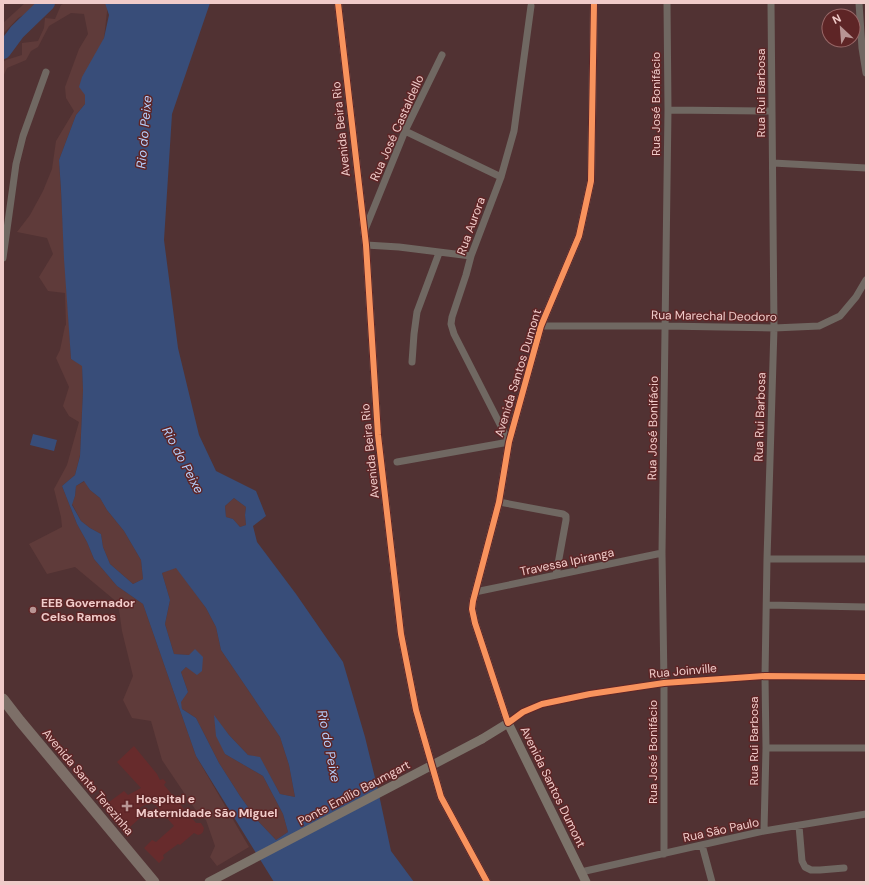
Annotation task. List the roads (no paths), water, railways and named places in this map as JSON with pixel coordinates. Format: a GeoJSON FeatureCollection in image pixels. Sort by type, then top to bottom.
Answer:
{"type":"FeatureCollection","features":[{"type":"Feature","properties":{"kind":"main road","name":"Avenida Santa Terezinha"},"geometry":{"type":"LineString","coordinates":[[5,706],[20,721],[151,881]]}},
{"type":"Feature","properties":{"kind":"main road","name":"Ponte Emílio Baumgart"},"geometry":{"type":"LineString","coordinates":[[210,882],[482,739],[508,723]]}},
{"type":"Feature","properties":{"kind":"main road","name":"Avenida Santos Dumont"},"geometry":{"type":"LineString","coordinates":[[508,723],[586,882]]}},
{"type":"Feature","properties":{"kind":"street","name":"Avenida Beira Rio"},"geometry":{"type":"LineString","coordinates":[[338,3],[366,245],[378,435],[401,634],[416,710],[441,797],[487,882]]}},
{"type":"Feature","properties":{"kind":"street","name":"Avenida Santos Dumont"},"geometry":{"type":"LineString","coordinates":[[508,723],[472,609],[475,592],[499,502],[508,442],[541,326],[579,236],[591,180],[594,3]]}},
{"type":"Feature","properties":{"kind":"street","name":"Rua José Bonifácio"},"geometry":{"type":"LineString","coordinates":[[664,854],[662,553],[668,110],[667,3]]}},
{"type":"Feature","properties":{"kind":"street","name":"Rua Rui Barbosa"},"geometry":{"type":"LineString","coordinates":[[764,831],[767,559],[774,328],[771,3]]}},
{"type":"Feature","properties":{"kind":"street"},"geometry":{"type":"LineString","coordinates":[[859,3],[862,48],[866,73]]}},
{"type":"Feature","properties":{"kind":"street","name":"Rua Aurora"},"geometry":{"type":"LineString","coordinates":[[508,442],[454,334],[451,324],[471,256],[501,177],[514,131],[531,6]]}},
{"type":"Feature","properties":{"kind":"street","name":"Rua José Castaldello"},"geometry":{"type":"LineString","coordinates":[[364,232],[406,131],[442,55]]}},
{"type":"Feature","properties":{"kind":"street"},"geometry":{"type":"LineString","coordinates":[[3,258],[16,164],[23,136],[46,72]]}},
{"type":"Feature","properties":{"kind":"street"},"geometry":{"type":"LineString","coordinates":[[668,110],[772,111]]}},
{"type":"Feature","properties":{"kind":"street"},"geometry":{"type":"LineString","coordinates":[[406,131],[501,177]]}},
{"type":"Feature","properties":{"kind":"street"},"geometry":{"type":"LineString","coordinates":[[773,163],[866,168]]}},
{"type":"Feature","properties":{"kind":"street"},"geometry":{"type":"LineString","coordinates":[[366,245],[399,247],[471,256]]}},
{"type":"Feature","properties":{"kind":"street"},"geometry":{"type":"LineString","coordinates":[[412,362],[417,312],[439,253]]}},
{"type":"Feature","properties":{"kind":"street","name":"Rua Marechal Deodoro"},"geometry":{"type":"LineString","coordinates":[[541,326],[774,328],[819,326],[840,316],[856,297],[866,280]]}},
{"type":"Feature","properties":{"kind":"street"},"geometry":{"type":"LineString","coordinates":[[397,462],[508,442]]}},
{"type":"Feature","properties":{"kind":"street"},"geometry":{"type":"LineString","coordinates":[[499,502],[563,514],[566,516],[556,575]]}},
{"type":"Feature","properties":{"kind":"street","name":"Travessa Ipiranga"},"geometry":{"type":"LineString","coordinates":[[475,592],[662,553]]}},
{"type":"Feature","properties":{"kind":"street"},"geometry":{"type":"LineString","coordinates":[[767,559],[866,559]]}},
{"type":"Feature","properties":{"kind":"street"},"geometry":{"type":"LineString","coordinates":[[767,605],[866,607]]}},
{"type":"Feature","properties":{"kind":"street","name":"Rua Joinville"},"geometry":{"type":"LineString","coordinates":[[508,723],[523,712],[542,704],[590,694],[664,683],[766,676],[866,677]]}},
{"type":"Feature","properties":{"kind":"street"},"geometry":{"type":"LineString","coordinates":[[766,748],[866,748]]}},
{"type":"Feature","properties":{"kind":"street","name":"Rua São Paulo"},"geometry":{"type":"LineString","coordinates":[[581,872],[764,831],[866,814]]}},
{"type":"Feature","properties":{"kind":"street"},"geometry":{"type":"LineString","coordinates":[[799,826],[802,861],[805,867],[811,870],[844,868]]}},
{"type":"Feature","properties":{"kind":"street"},"geometry":{"type":"LineString","coordinates":[[702,845],[712,882]]}},
{"type":"Feature","properties":{"kind":"water","name":"Rio do Peixe"},"geometry":{"type":"Polygon","coordinates":[[[105,3],[210,3],[172,114],[164,240],[178,348],[199,435],[216,471],[256,491],[266,516],[253,526],[257,542],[296,594],[343,662],[365,737],[391,851],[414,882],[274,882],[196,756],[143,604],[117,586],[94,559],[77,524],[62,486],[75,475],[80,456],[83,390],[82,366],[71,359],[59,160],[76,115],[85,104],[85,95],[79,87],[82,77],[104,38],[109,15],[105,3]],[[84,481],[76,486],[72,505],[81,521],[101,534],[103,547],[110,564],[133,584],[143,579],[141,560],[124,531],[107,510],[100,498],[90,490],[84,481]],[[234,498],[225,506],[226,517],[233,519],[240,527],[246,525],[246,507],[234,498]],[[176,568],[162,573],[170,600],[165,624],[174,654],[189,655],[195,649],[203,657],[202,671],[197,675],[186,667],[181,672],[188,692],[181,702],[182,709],[196,718],[219,763],[240,796],[258,821],[276,840],[288,832],[283,814],[263,776],[225,754],[216,736],[214,715],[229,735],[248,755],[260,757],[280,794],[295,797],[289,765],[280,737],[221,650],[216,627],[206,608],[176,568]]]}},
{"type":"Feature","properties":{"kind":"water"},"geometry":{"type":"Polygon","coordinates":[[[33,434],[57,440],[54,451],[30,445],[33,434]]]}},
{"type":"Feature","properties":{"kind":"waterway"},"geometry":{"type":"LineString","coordinates":[[3,51],[17,32],[47,3]]}},
{"type":"Feature","properties":{"kind":"place","name":"EEB Governador Celso Ramos"},"geometry":{"type":"Point","coordinates":[33,610]}},
{"type":"Feature","properties":{"kind":"place","name":"Hospital e Maternidade São Miguel"},"geometry":{"type":"Point","coordinates":[127,806]}}]}
